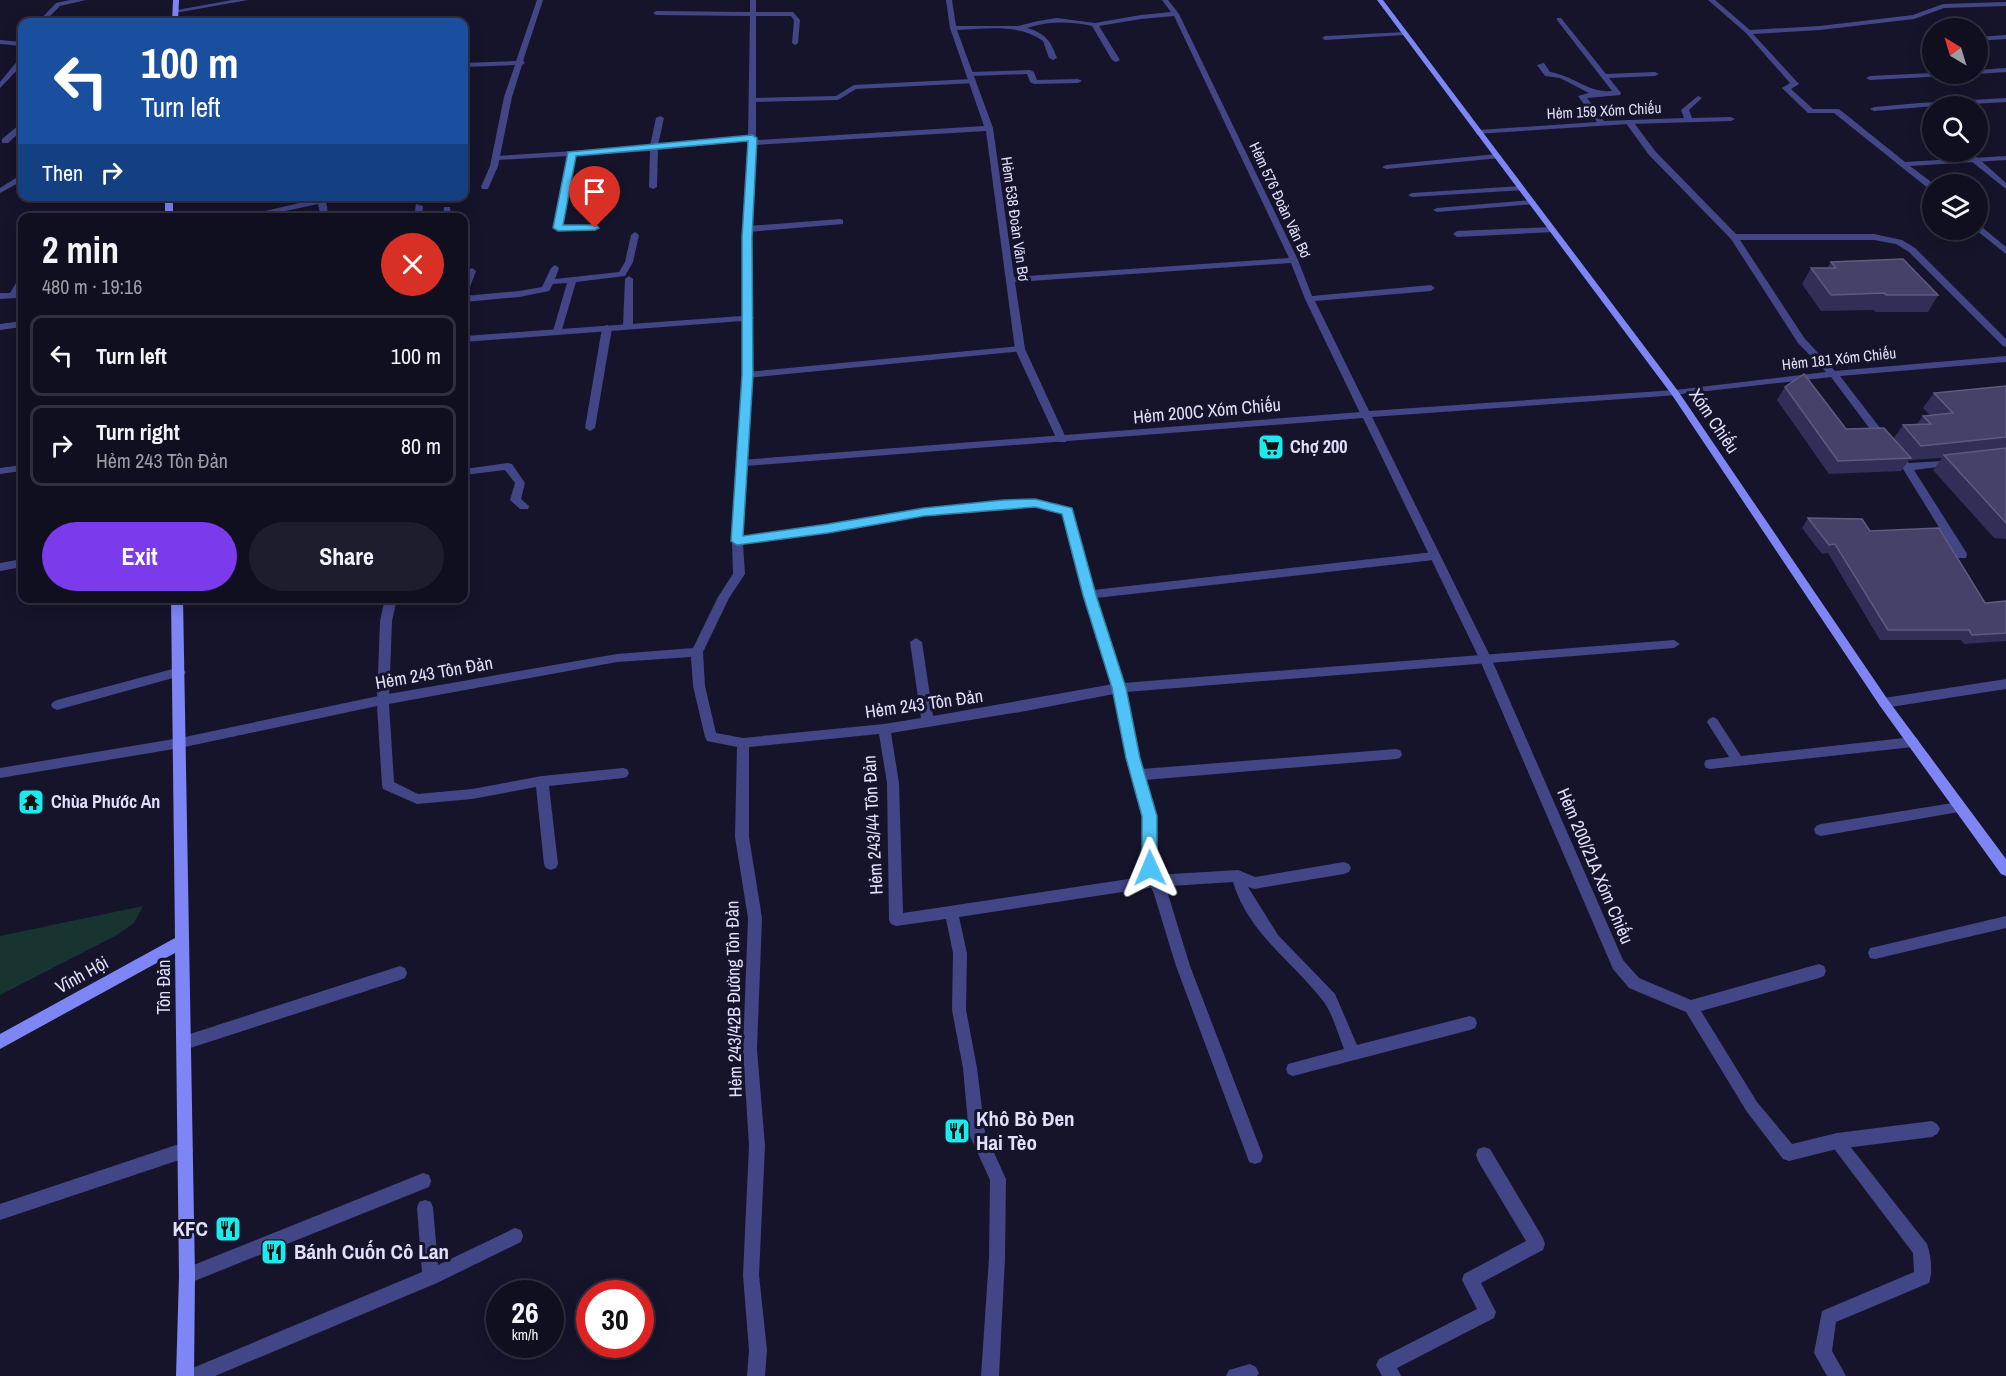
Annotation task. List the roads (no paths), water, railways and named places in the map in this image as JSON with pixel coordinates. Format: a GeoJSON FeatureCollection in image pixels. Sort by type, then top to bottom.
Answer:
{"type":"FeatureCollection","features":[{"type":"Feature","properties":{"kind":"street"},"geometry":{"type":"LineString","coordinates":[[45,18],[58,4],[83,0]]}},
{"type":"Feature","properties":{"kind":"street"},"geometry":{"type":"LineString","coordinates":[[175,18],[176,0]]}},
{"type":"Feature","properties":{"kind":"street"},"geometry":{"type":"LineString","coordinates":[[175,11],[245,0]]}},
{"type":"Feature","properties":{"kind":"street"},"geometry":{"type":"LineString","coordinates":[[485,187],[496,158],[497,142],[508,95],[521,63],[540,0]]}},
{"type":"Feature","properties":{"kind":"street","name":"Hẻm 243 Tôn Đản"},"geometry":{"type":"LineString","coordinates":[[753,0],[753,100],[748,229],[749,318],[737,541],[739,574],[724,597],[697,652],[699,686],[711,737],[743,744],[884,729],[1119,688],[1674,644]]}},
{"type":"Feature","properties":{"kind":"street","name":"Hẻm 538 Đoàn Văn Bơ"},"geometry":{"type":"LineString","coordinates":[[949,0],[953,28],[989,128],[1020,349],[1062,440]]}},
{"type":"Feature","properties":{"kind":"street","name":"Hẻm 576 Đoàn Văn Bơ"},"geometry":{"type":"LineString","coordinates":[[1164,0],[1176,14],[1294,260],[1309,299],[1365,413]]}},
{"type":"Feature","properties":{"kind":"street","name":"Xóm Chiếu"},"geometry":{"type":"LineString","coordinates":[[1380,0],[1675,393],[1884,703],[2006,870]]}},
{"type":"Feature","properties":{"kind":"street"},"geometry":{"type":"LineString","coordinates":[[1711,0],[1748,32],[1795,84],[1786,88],[1811,111],[1836,111],[1922,178]]}},
{"type":"Feature","properties":{"kind":"street"},"geometry":{"type":"LineString","coordinates":[[1748,32],[1820,28],[1914,17],[1943,6],[2006,4]]}},
{"type":"Feature","properties":{"kind":"street"},"geometry":{"type":"LineString","coordinates":[[656,13],[754,16],[793,14],[797,21],[795,43]]}},
{"type":"Feature","properties":{"kind":"street"},"geometry":{"type":"LineString","coordinates":[[1019,29],[1039,21],[1084,22],[1095,25],[1140,17],[1176,14]]}},
{"type":"Feature","properties":{"kind":"street"},"geometry":{"type":"LineString","coordinates":[[1560,19],[1617,93],[1582,96],[1602,124]]}},
{"type":"Feature","properties":{"kind":"street"},"geometry":{"type":"LineString","coordinates":[[1095,25],[1116,60]]}},
{"type":"Feature","properties":{"kind":"street"},"geometry":{"type":"LineString","coordinates":[[953,28],[1031,31],[1046,40],[1053,58]]}},
{"type":"Feature","properties":{"kind":"street"},"geometry":{"type":"LineString","coordinates":[[1325,38],[1404,33]]}},
{"type":"Feature","properties":{"kind":"street"},"geometry":{"type":"LineString","coordinates":[[1988,38],[2006,37]]}},
{"type":"Feature","properties":{"kind":"street"},"geometry":{"type":"LineString","coordinates":[[0,42],[18,44]]}},
{"type":"Feature","properties":{"kind":"street"},"geometry":{"type":"LineString","coordinates":[[468,65],[521,63]]}},
{"type":"Feature","properties":{"kind":"street"},"geometry":{"type":"LineString","coordinates":[[1541,65],[1548,74],[1563,76],[1597,94]]}},
{"type":"Feature","properties":{"kind":"street"},"geometry":{"type":"LineString","coordinates":[[0,86],[18,66]]}},
{"type":"Feature","properties":{"kind":"street"},"geometry":{"type":"LineString","coordinates":[[1988,71],[2006,70]]}},
{"type":"Feature","properties":{"kind":"street"},"geometry":{"type":"LineString","coordinates":[[753,100],[838,98],[854,87],[1030,72],[1034,82],[1078,81]]}},
{"type":"Feature","properties":{"kind":"street"},"geometry":{"type":"LineString","coordinates":[[1606,79],[1655,74]]}},
{"type":"Feature","properties":{"kind":"street"},"geometry":{"type":"LineString","coordinates":[[1870,78],[1922,75]]}},
{"type":"Feature","properties":{"kind":"street"},"geometry":{"type":"LineString","coordinates":[[1606,79],[1648,80]]}},
{"type":"Feature","properties":{"kind":"street"},"geometry":{"type":"LineString","coordinates":[[1689,120],[1685,110],[1698,98]]}},
{"type":"Feature","properties":{"kind":"street"},"geometry":{"type":"LineString","coordinates":[[1874,109],[2006,100]]}},
{"type":"Feature","properties":{"kind":"street"},"geometry":{"type":"LineString","coordinates":[[653,187],[654,146],[660,118]]}},
{"type":"Feature","properties":{"kind":"street","name":"Hẻm 159 Xóm Chiếu"},"geometry":{"type":"LineString","coordinates":[[1479,132],[1629,122],[1731,119]]}},
{"type":"Feature","properties":{"kind":"street"},"geometry":{"type":"LineString","coordinates":[[1629,122],[1652,153],[1734,237],[1801,340],[1833,374],[1882,439],[1907,467],[1962,555]]}},
{"type":"Feature","properties":{"kind":"street"},"geometry":{"type":"LineString","coordinates":[[496,158],[752,140],[989,128]]}},
{"type":"Feature","properties":{"kind":"street"},"geometry":{"type":"LineString","coordinates":[[5,141],[18,131]]}},
{"type":"Feature","properties":{"kind":"street"},"geometry":{"type":"LineString","coordinates":[[572,154],[558,228],[595,228]]}},
{"type":"Feature","properties":{"kind":"street"},"geometry":{"type":"LineString","coordinates":[[1386,167],[1497,156]]}},
{"type":"Feature","properties":{"kind":"street"},"geometry":{"type":"LineString","coordinates":[[1988,159],[2006,158]]}},
{"type":"Feature","properties":{"kind":"street"},"geometry":{"type":"LineString","coordinates":[[1905,164],[1933,162]]}},
{"type":"Feature","properties":{"kind":"street"},"geometry":{"type":"LineString","coordinates":[[1977,162],[2006,187]]}},
{"type":"Feature","properties":{"kind":"street"},"geometry":{"type":"LineString","coordinates":[[0,191],[18,180]]}},
{"type":"Feature","properties":{"kind":"street"},"geometry":{"type":"LineString","coordinates":[[0,184],[10,184]]}},
{"type":"Feature","properties":{"kind":"street"},"geometry":{"type":"LineString","coordinates":[[1412,195],[1521,188]]}},
{"type":"Feature","properties":{"kind":"street"},"geometry":{"type":"LineString","coordinates":[[261,213],[312,201]]}},
{"type":"Feature","properties":{"kind":"street"},"geometry":{"type":"LineString","coordinates":[[1437,210],[1532,202]]}},
{"type":"Feature","properties":{"kind":"street"},"geometry":{"type":"LineString","coordinates":[[418,213],[419,206]]}},
{"type":"Feature","properties":{"kind":"street"},"geometry":{"type":"LineString","coordinates":[[748,229],[840,222]]}},
{"type":"Feature","properties":{"kind":"street"},"geometry":{"type":"LineString","coordinates":[[1457,234],[1552,230]]}},
{"type":"Feature","properties":{"kind":"street"},"geometry":{"type":"LineString","coordinates":[[548,282],[622,274],[629,262],[635,235]]}},
{"type":"Feature","properties":{"kind":"street"},"geometry":{"type":"LineString","coordinates":[[1988,235],[2006,251]]}},
{"type":"Feature","properties":{"kind":"street"},"geometry":{"type":"LineString","coordinates":[[1734,237],[1874,237],[1899,242],[1912,250],[2006,344]]}},
{"type":"Feature","properties":{"kind":"street"},"geometry":{"type":"LineString","coordinates":[[1010,280],[1294,260]]}},
{"type":"Feature","properties":{"kind":"street"},"geometry":{"type":"LineString","coordinates":[[468,299],[546,289],[555,268]]}},
{"type":"Feature","properties":{"kind":"street"},"geometry":{"type":"LineString","coordinates":[[468,282],[472,271]]}},
{"type":"Feature","properties":{"kind":"street"},"geometry":{"type":"LineString","coordinates":[[628,279],[628,326]]}},
{"type":"Feature","properties":{"kind":"street"},"geometry":{"type":"LineString","coordinates":[[558,330],[572,280]]}},
{"type":"Feature","properties":{"kind":"street"},"geometry":{"type":"LineString","coordinates":[[0,296],[13,296],[18,287]]}},
{"type":"Feature","properties":{"kind":"street"},"geometry":{"type":"LineString","coordinates":[[1309,299],[1431,288]]}},
{"type":"Feature","properties":{"kind":"street"},"geometry":{"type":"LineString","coordinates":[[468,339],[558,330],[749,318]]}},
{"type":"Feature","properties":{"kind":"street"},"geometry":{"type":"LineString","coordinates":[[0,327],[18,325]]}},
{"type":"Feature","properties":{"kind":"street"},"geometry":{"type":"LineString","coordinates":[[590,428],[607,328]]}},
{"type":"Feature","properties":{"kind":"street"},"geometry":{"type":"LineString","coordinates":[[747,375],[1020,349]]}},
{"type":"Feature","properties":{"kind":"street","name":"Hẻm 181 Xóm Chiếu"},"geometry":{"type":"LineString","coordinates":[[1675,393],[1833,374],[2006,358]]}},
{"type":"Feature","properties":{"kind":"street","name":"Hẻm 200C Xóm Chiếu"},"geometry":{"type":"LineString","coordinates":[[741,463],[1062,440],[1365,413],[1675,393]]}},
{"type":"Feature","properties":{"kind":"street","name":"Hẻm 200/21A Xóm Chiếu"},"geometry":{"type":"LineString","coordinates":[[1365,413],[1485,658],[1618,964],[1634,983],[1691,1007]]}},
{"type":"Feature","properties":{"kind":"street"},"geometry":{"type":"LineString","coordinates":[[1907,467],[1962,461]]}},
{"type":"Feature","properties":{"kind":"street"},"geometry":{"type":"LineString","coordinates":[[468,471],[508,466],[520,483],[515,500],[525,506]]}},
{"type":"Feature","properties":{"kind":"street"},"geometry":{"type":"LineString","coordinates":[[0,471],[18,469]]}},
{"type":"Feature","properties":{"kind":"street"},"geometry":{"type":"LineString","coordinates":[[737,541],[828,529],[924,512],[1035,503],[1068,511],[1089,595],[1119,688],[1137,776],[1149,816],[1150,868],[1183,966],[1255,1156]]}},
{"type":"Feature","properties":{"kind":"street"},"geometry":{"type":"LineString","coordinates":[[1089,595],[1434,556]]}},
{"type":"Feature","properties":{"kind":"street"},"geometry":{"type":"LineString","coordinates":[[0,567],[18,564]]}},
{"type":"Feature","properties":{"kind":"street","name":"Tôn Đản"},"geometry":{"type":"LineString","coordinates":[[177,603],[187,1276],[185,1376]]}},
{"type":"Feature","properties":{"kind":"street"},"geometry":{"type":"LineString","coordinates":[[390,603],[386,621],[383,700],[388,785],[417,799],[472,794],[542,781],[623,773]]}},
{"type":"Feature","properties":{"kind":"street"},"geometry":{"type":"LineString","coordinates":[[916,642],[928,722]]}},
{"type":"Feature","properties":{"kind":"street","name":"Hẻm 243 Tôn Đản"},"geometry":{"type":"LineString","coordinates":[[0,773],[180,743],[383,700],[617,658],[697,652]]}},
{"type":"Feature","properties":{"kind":"street"},"geometry":{"type":"LineString","coordinates":[[57,705],[180,672]]}},
{"type":"Feature","properties":{"kind":"street"},"geometry":{"type":"LineString","coordinates":[[1884,703],[2006,684]]}},
{"type":"Feature","properties":{"kind":"street"},"geometry":{"type":"LineString","coordinates":[[1713,722],[1738,761]]}},
{"type":"Feature","properties":{"kind":"street","name":"Hẻm 243/44 Tôn Đản"},"geometry":{"type":"LineString","coordinates":[[884,729],[893,783],[896,920],[951,912]]}},
{"type":"Feature","properties":{"kind":"street"},"geometry":{"type":"LineString","coordinates":[[1710,764],[1913,742]]}},
{"type":"Feature","properties":{"kind":"street","name":"Hẻm 243/42B Đường Tôn Đản"},"geometry":{"type":"LineString","coordinates":[[743,744],[742,837],[755,918],[750,1048],[757,1146],[751,1275],[758,1350],[756,1376]]}},
{"type":"Feature","properties":{"kind":"street"},"geometry":{"type":"LineString","coordinates":[[1137,776],[1396,754]]}},
{"type":"Feature","properties":{"kind":"street"},"geometry":{"type":"LineString","coordinates":[[542,781],[551,864]]}},
{"type":"Feature","properties":{"kind":"street"},"geometry":{"type":"LineString","coordinates":[[1821,830],[1959,807]]}},
{"type":"Feature","properties":{"kind":"street"},"geometry":{"type":"LineString","coordinates":[[990,1376],[998,1258],[998,1179],[977,1134],[970,1068],[959,1010],[960,953],[951,912],[1155,881],[1238,876],[1254,883],[1344,868]]}},
{"type":"Feature","properties":{"kind":"street"},"geometry":{"type":"LineString","coordinates":[[1238,876],[1243,893],[1273,939],[1330,999],[1353,1052]]}},
{"type":"Feature","properties":{"kind":"street"},"geometry":{"type":"LineString","coordinates":[[1875,953],[2006,922]]}},
{"type":"Feature","properties":{"kind":"street","name":"Vĩnh Hội"},"geometry":{"type":"LineString","coordinates":[[0,1042],[183,941]]}},
{"type":"Feature","properties":{"kind":"street"},"geometry":{"type":"LineString","coordinates":[[1820,971],[1691,1007],[1752,1107],[1789,1153],[1837,1141],[1932,1129]]}},
{"type":"Feature","properties":{"kind":"street"},"geometry":{"type":"LineString","coordinates":[[183,1044],[400,973]]}},
{"type":"Feature","properties":{"kind":"street"},"geometry":{"type":"LineString","coordinates":[[1293,1069],[1470,1023]]}},
{"type":"Feature","properties":{"kind":"street"},"geometry":{"type":"LineString","coordinates":[[1837,1141],[1922,1250],[1923,1277],[1828,1317],[1823,1353],[1837,1376]]}},
{"type":"Feature","properties":{"kind":"street"},"geometry":{"type":"LineString","coordinates":[[0,1212],[185,1150]]}},
{"type":"Feature","properties":{"kind":"street"},"geometry":{"type":"LineString","coordinates":[[1392,1376],[1385,1365],[1488,1312],[1470,1280],[1537,1244],[1484,1155]]}},
{"type":"Feature","properties":{"kind":"street"},"geometry":{"type":"LineString","coordinates":[[187,1276],[423,1181]]}},
{"type":"Feature","properties":{"kind":"street"},"geometry":{"type":"LineString","coordinates":[[425,1208],[431,1277]]}},
{"type":"Feature","properties":{"kind":"street"},"geometry":{"type":"LineString","coordinates":[[194,1376],[431,1277],[515,1236]]}},
{"type":"Feature","properties":{"kind":"place","name":"Chợ 200"},"geometry":{"type":"Point","coordinates":[1271,447]}},
{"type":"Feature","properties":{"kind":"place","name":"Chùa Phước An"},"geometry":{"type":"Point","coordinates":[31,802]}},
{"type":"Feature","properties":{"kind":"place","name":"Khô Bò Đen Hai Tèo"},"geometry":{"type":"Point","coordinates":[957,1131]}},
{"type":"Feature","properties":{"kind":"place","name":"KFC"},"geometry":{"type":"Point","coordinates":[228,1229]}},
{"type":"Feature","properties":{"kind":"place","name":"Bánh Cuốn Cô Lan"},"geometry":{"type":"Point","coordinates":[274,1252]}}]}
